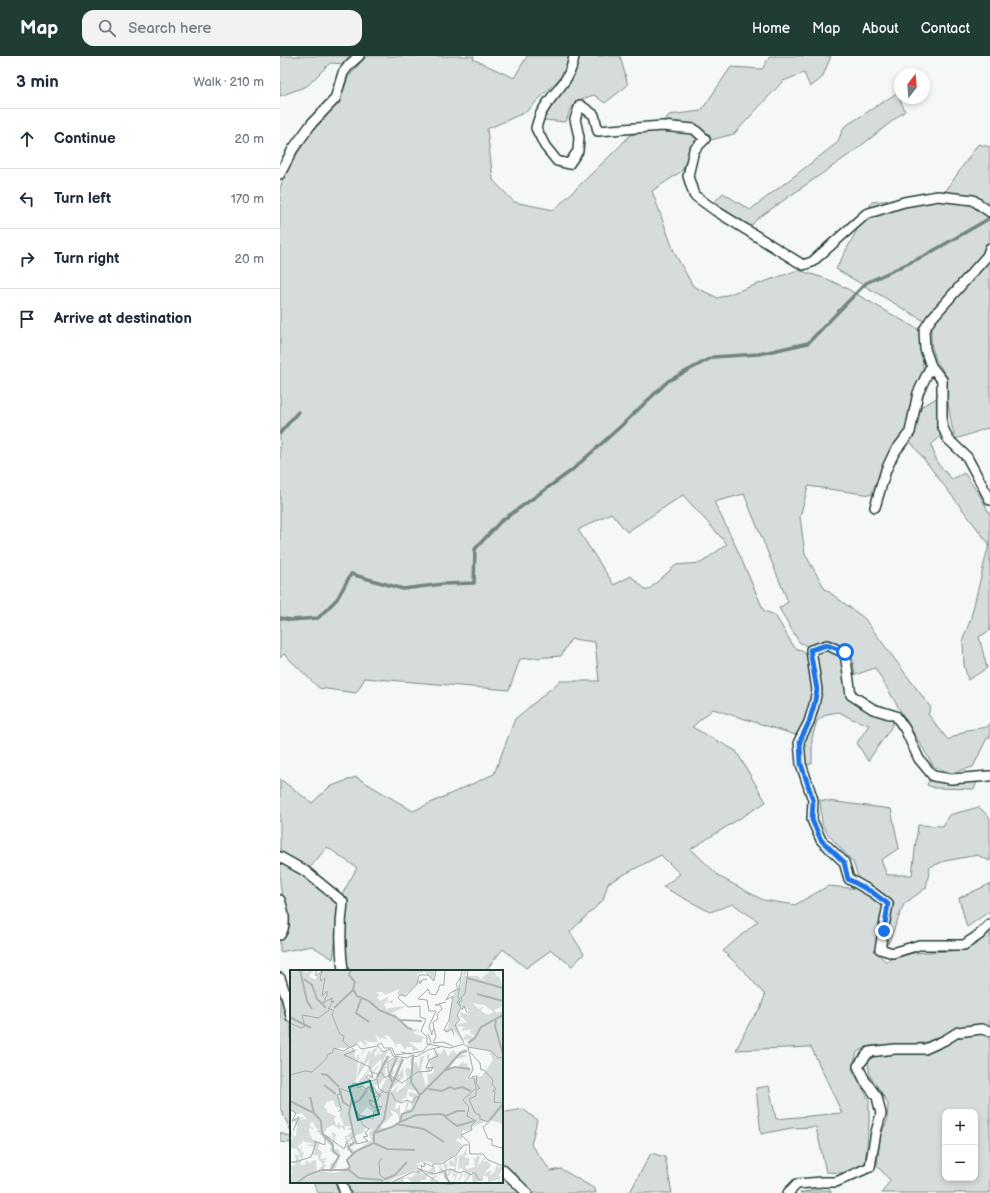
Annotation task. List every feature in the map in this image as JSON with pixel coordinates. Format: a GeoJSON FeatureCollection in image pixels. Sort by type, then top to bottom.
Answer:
{"type":"FeatureCollection","features":[{"type":"Feature","properties":{"kind":"street"},"geometry":{"type":"LineString","coordinates":[[280,174],[293,149],[312,123],[335,99],[343,73],[359,56]]}},
{"type":"Feature","properties":{"kind":"street"},"geometry":{"type":"LineString","coordinates":[[574,56],[566,81],[542,111],[536,128],[545,146],[556,161],[569,164],[578,151],[579,137],[574,119],[580,106],[594,115],[598,131],[662,126],[694,128],[705,139],[694,150],[688,176],[694,194],[716,211],[803,265],[812,262],[866,214],[904,202],[938,196],[973,200],[990,212]]}},
{"type":"Feature","properties":{"kind":"street"},"geometry":{"type":"LineString","coordinates":[[990,248],[987,256],[931,319],[924,330],[925,349],[932,366],[942,380],[942,425],[948,439],[967,457],[990,500]]}},
{"type":"Feature","properties":{"kind":"street"},"geometry":{"type":"LineString","coordinates":[[875,507],[886,470],[894,454],[910,432],[918,393],[932,366]]}},
{"type":"Feature","properties":{"kind":"street"},"geometry":{"type":"LineString","coordinates":[[990,776],[951,779],[934,776],[919,759],[905,730],[896,716],[873,709],[851,695],[845,652],[827,645],[810,650],[817,690],[809,722],[800,741],[801,764],[813,800],[812,820],[821,840],[844,862],[848,879],[872,892],[888,904],[880,949],[893,953],[919,946],[964,945],[979,935],[990,924]]}},
{"type":"Feature","properties":{"kind":"street"},"geometry":{"type":"LineString","coordinates":[[280,857],[305,871],[343,902],[341,917],[341,953],[343,970]]}},
{"type":"Feature","properties":{"kind":"street"},"geometry":{"type":"LineString","coordinates":[[280,900],[284,908],[284,930],[280,935]]}},
{"type":"Feature","properties":{"kind":"street"},"geometry":{"type":"LineString","coordinates":[[280,978],[290,1012]]}},
{"type":"Feature","properties":{"kind":"street"},"geometry":{"type":"LineString","coordinates":[[788,1193],[798,1184],[836,1182],[870,1167],[876,1132],[881,1114],[878,1097],[865,1081],[858,1066],[868,1052],[895,1049],[925,1049],[958,1032],[981,1029],[990,1031]]}},
{"type":"Feature","properties":{"kind":"street"},"geometry":{"type":"LineString","coordinates":[[503,1170],[527,1193]]}},
{"type":"Feature","properties":{"kind":"street"},"geometry":{"type":"LineString","coordinates":[[341,1183],[344,1193]]}},
{"type":"Feature","properties":{"kind":"shaded area"},"geometry":{"type":"Polygon","coordinates":[[[280,56],[355,56],[348,64],[330,63],[307,86],[280,96],[280,56]]]}},
{"type":"Feature","properties":{"kind":"shaded area"},"geometry":{"type":"Polygon","coordinates":[[[367,56],[474,56],[473,59],[514,78],[527,56],[569,56],[568,63],[560,78],[526,112],[487,129],[493,180],[514,202],[554,210],[630,135],[655,129],[696,133],[698,139],[691,149],[682,171],[652,191],[675,254],[693,286],[718,298],[798,270],[827,279],[846,288],[919,330],[923,372],[906,429],[887,456],[871,495],[808,486],[800,517],[805,554],[825,589],[864,618],[931,708],[928,714],[948,740],[967,730],[987,727],[990,722],[990,738],[987,738],[973,767],[951,773],[934,767],[875,668],[855,675],[851,651],[830,640],[807,646],[799,642],[779,608],[788,602],[744,494],[714,502],[733,540],[764,611],[775,615],[794,647],[807,654],[810,677],[814,692],[799,736],[713,709],[692,727],[736,751],[766,802],[691,849],[720,877],[763,900],[795,905],[828,886],[860,889],[885,906],[877,938],[876,951],[885,961],[913,953],[966,950],[990,930],[990,1027],[941,1037],[924,1043],[870,1046],[857,1052],[852,1069],[869,1100],[869,1124],[865,1164],[844,1173],[826,1172],[816,1127],[791,1128],[761,1134],[756,1088],[769,1086],[776,1119],[842,1113],[811,1047],[736,1050],[750,1022],[761,1007],[765,995],[743,970],[723,951],[758,921],[733,904],[710,912],[663,887],[680,874],[661,855],[608,883],[603,900],[570,932],[584,954],[572,966],[551,950],[526,968],[503,949],[486,970],[347,970],[344,917],[347,902],[342,894],[357,868],[327,847],[308,870],[282,852],[280,853],[280,779],[312,803],[329,787],[356,777],[413,811],[494,774],[515,719],[560,681],[599,681],[595,642],[571,639],[561,656],[520,659],[509,690],[365,678],[356,693],[319,688],[284,654],[280,658],[280,188],[285,173],[310,133],[329,113],[340,98],[348,78],[367,56]],[[683,495],[627,532],[611,513],[578,530],[614,585],[631,576],[647,591],[676,565],[701,563],[727,544],[683,495]]]}},
{"type":"Feature","properties":{"kind":"shaded area"},"geometry":{"type":"Polygon","coordinates":[[[578,56],[620,56],[628,85],[605,103],[594,95],[582,99],[570,109],[566,122],[543,120],[547,111],[570,83],[578,56]]]}},
{"type":"Feature","properties":{"kind":"shaded area"},"geometry":{"type":"Polygon","coordinates":[[[770,56],[831,56],[822,78],[810,87],[804,73],[783,81],[734,134],[711,140],[697,125],[664,121],[669,115],[701,111],[731,67],[762,69],[770,56]]]}},
{"type":"Feature","properties":{"kind":"shaded area"},"geometry":{"type":"Polygon","coordinates":[[[894,95],[894,104],[902,104],[905,111],[853,152],[757,219],[751,226],[713,203],[723,193],[750,210],[837,143],[844,127],[894,95]]]}},
{"type":"Feature","properties":{"kind":"shaded area"},"geometry":{"type":"Polygon","coordinates":[[[978,144],[990,147],[990,432],[987,428],[956,439],[952,427],[948,403],[947,377],[936,360],[931,344],[931,325],[836,269],[872,202],[943,195],[978,144]]]}},
{"type":"Feature","properties":{"kind":"shaded area"},"geometry":{"type":"Polygon","coordinates":[[[937,398],[940,437],[931,445],[938,464],[952,479],[964,473],[979,494],[990,514],[990,630],[979,637],[987,668],[968,680],[964,665],[963,639],[970,621],[989,544],[910,441],[922,406],[937,398]]]}},
{"type":"Feature","properties":{"kind":"shaded area"},"geometry":{"type":"Polygon","coordinates":[[[827,648],[843,656],[849,699],[872,712],[894,721],[868,761],[857,743],[869,725],[852,719],[839,712],[827,714],[817,721],[812,738],[812,764],[804,765],[804,743],[811,725],[821,689],[816,651],[827,648]]]}},
{"type":"Feature","properties":{"kind":"shaded area"},"geometry":{"type":"Polygon","coordinates":[[[930,778],[953,783],[977,782],[974,789],[935,788],[927,785],[930,778]]]}},
{"type":"Feature","properties":{"kind":"shaded area"},"geometry":{"type":"Polygon","coordinates":[[[820,800],[891,809],[899,848],[881,860],[887,875],[912,875],[918,825],[943,826],[949,815],[979,807],[990,818],[990,861],[977,855],[945,861],[930,867],[926,888],[904,904],[888,944],[885,941],[894,903],[875,888],[859,880],[853,862],[827,833],[822,824],[820,800]]]}},
{"type":"Feature","properties":{"kind":"shaded area"},"geometry":{"type":"Polygon","coordinates":[[[282,862],[308,879],[340,904],[333,959],[312,946],[280,952],[280,940],[286,931],[280,881],[280,863],[282,862]]]}},
{"type":"Feature","properties":{"kind":"shaded area"},"geometry":{"type":"Polygon","coordinates":[[[990,884],[990,911],[967,927],[959,898],[990,884]]]}},
{"type":"Feature","properties":{"kind":"shaded area"},"geometry":{"type":"Polygon","coordinates":[[[280,984],[290,1022],[290,1129],[280,1108],[280,984]]]}},
{"type":"Feature","properties":{"kind":"shaded area"},"geometry":{"type":"Polygon","coordinates":[[[981,1032],[990,1034],[990,1193],[882,1193],[890,1180],[877,1166],[880,1137],[887,1121],[888,1104],[870,1076],[868,1063],[874,1055],[930,1052],[964,1035],[981,1032]]]}},
{"type":"Feature","properties":{"kind":"shaded area"},"geometry":{"type":"Polygon","coordinates":[[[503,1109],[506,1112],[523,1109],[537,1120],[531,1145],[551,1171],[561,1169],[595,1189],[596,1193],[532,1193],[503,1164],[503,1109]]]}},
{"type":"Feature","properties":{"kind":"shaded area"},"geometry":{"type":"Polygon","coordinates":[[[280,1133],[290,1137],[290,1143],[280,1142],[280,1133]]]}},
{"type":"Feature","properties":{"kind":"shaded area"},"geometry":{"type":"Polygon","coordinates":[[[651,1153],[665,1157],[672,1193],[623,1193],[630,1192],[651,1153]]]}},
{"type":"Feature","properties":{"kind":"shaded area"},"geometry":{"type":"Polygon","coordinates":[[[503,1174],[522,1193],[347,1193],[344,1183],[503,1183],[503,1174]]]}},
{"type":"Feature","properties":{"kind":"shaded area"},"geometry":{"type":"Polygon","coordinates":[[[313,1183],[339,1183],[343,1193],[318,1193],[313,1183]]]}},
{"type":"Feature","properties":{"kind":"shaded area"},"geometry":{"type":"Polygon","coordinates":[[[813,1190],[830,1190],[831,1193],[800,1193],[813,1190]]]}},
{"type":"Feature","properties":{"kind":"waterway"},"geometry":{"type":"LineString","coordinates":[[280,618],[291,620],[318,618],[337,599],[351,574],[403,589],[443,584],[474,583],[475,549],[500,522],[571,471],[668,381],[713,357],[759,354],[808,343],[866,283],[926,255],[990,218]]}},
{"type":"Feature","properties":{"kind":"waterway"},"geometry":{"type":"LineString","coordinates":[[280,433],[298,412]]}},
{"type":"Feature","properties":{"kind":"route"},"geometry":{"type":"LineString","coordinates":[[845,652],[827,645],[810,650],[817,690],[809,722],[800,741],[801,764],[813,800],[812,820],[821,840],[844,862],[848,879],[872,892],[888,904],[884,931]]}}]}
